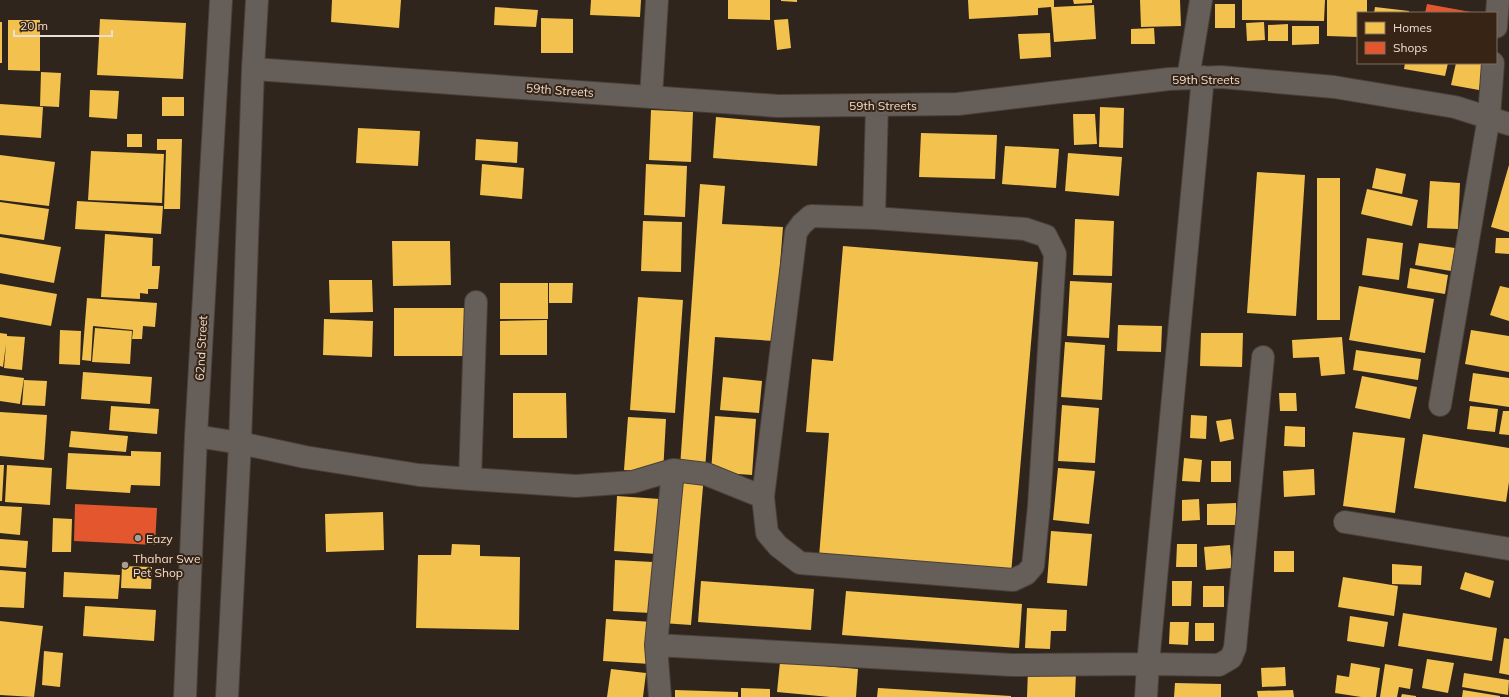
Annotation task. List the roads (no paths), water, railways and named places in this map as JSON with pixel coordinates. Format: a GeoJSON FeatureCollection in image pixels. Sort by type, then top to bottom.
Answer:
{"type":"FeatureCollection","features":[{"type":"Feature","properties":{"kind":"street","name":"62nd Street"},"geometry":{"type":"LineString","coordinates":[[185,697],[196,436],[221,0]]}},
{"type":"Feature","properties":{"kind":"street"},"geometry":{"type":"LineString","coordinates":[[227,697],[240,443],[253,68],[257,0]]}},
{"type":"Feature","properties":{"kind":"street"},"geometry":{"type":"LineString","coordinates":[[651,97],[657,0]]}},
{"type":"Feature","properties":{"kind":"street"},"geometry":{"type":"LineString","coordinates":[[1146,697],[1201,0]]}},
{"type":"Feature","properties":{"kind":"street"},"geometry":{"type":"LineString","coordinates":[[1497,14],[1498,0]]}},
{"type":"Feature","properties":{"kind":"street"},"geometry":{"type":"LineString","coordinates":[[1440,405],[1488,118],[1493,64]]}},
{"type":"Feature","properties":{"kind":"street","name":"59th Streets"},"geometry":{"type":"LineString","coordinates":[[253,68],[778,106],[958,104],[1168,79],[1221,77],[1334,87],[1454,107],[1509,124]]}},
{"type":"Feature","properties":{"kind":"street"},"geometry":{"type":"LineString","coordinates":[[874,218],[877,105]]}},
{"type":"Feature","properties":{"kind":"street"},"geometry":{"type":"LineString","coordinates":[[812,216],[874,218],[1026,230],[1046,236],[1055,254],[1039,506],[1033,566],[1026,574],[1013,580],[800,563],[778,546],[767,533],[763,497],[796,232],[802,224],[812,216]]}},
{"type":"Feature","properties":{"kind":"street"},"geometry":{"type":"LineString","coordinates":[[470,478],[476,302]]}},
{"type":"Feature","properties":{"kind":"street"},"geometry":{"type":"LineString","coordinates":[[656,646],[1012,665],[1219,665],[1231,658],[1235,648],[1263,357]]}},
{"type":"Feature","properties":{"kind":"street"},"geometry":{"type":"LineString","coordinates":[[196,436],[240,443],[305,457],[419,475],[576,486],[633,482],[672,470],[706,474],[763,497]]}},
{"type":"Feature","properties":{"kind":"street"},"geometry":{"type":"LineString","coordinates":[[660,697],[656,646],[672,470]]}},
{"type":"Feature","properties":{"kind":"street"},"geometry":{"type":"LineString","coordinates":[[1345,522],[1509,549]]}},
{"type":"Feature","properties":{"kind":"place","name":"Eazy"},"geometry":{"type":"Point","coordinates":[138,538]}},
{"type":"Feature","properties":{"kind":"place","name":"Thahar Swe Pet Shop"},"geometry":{"type":"Point","coordinates":[125,565]}}]}
